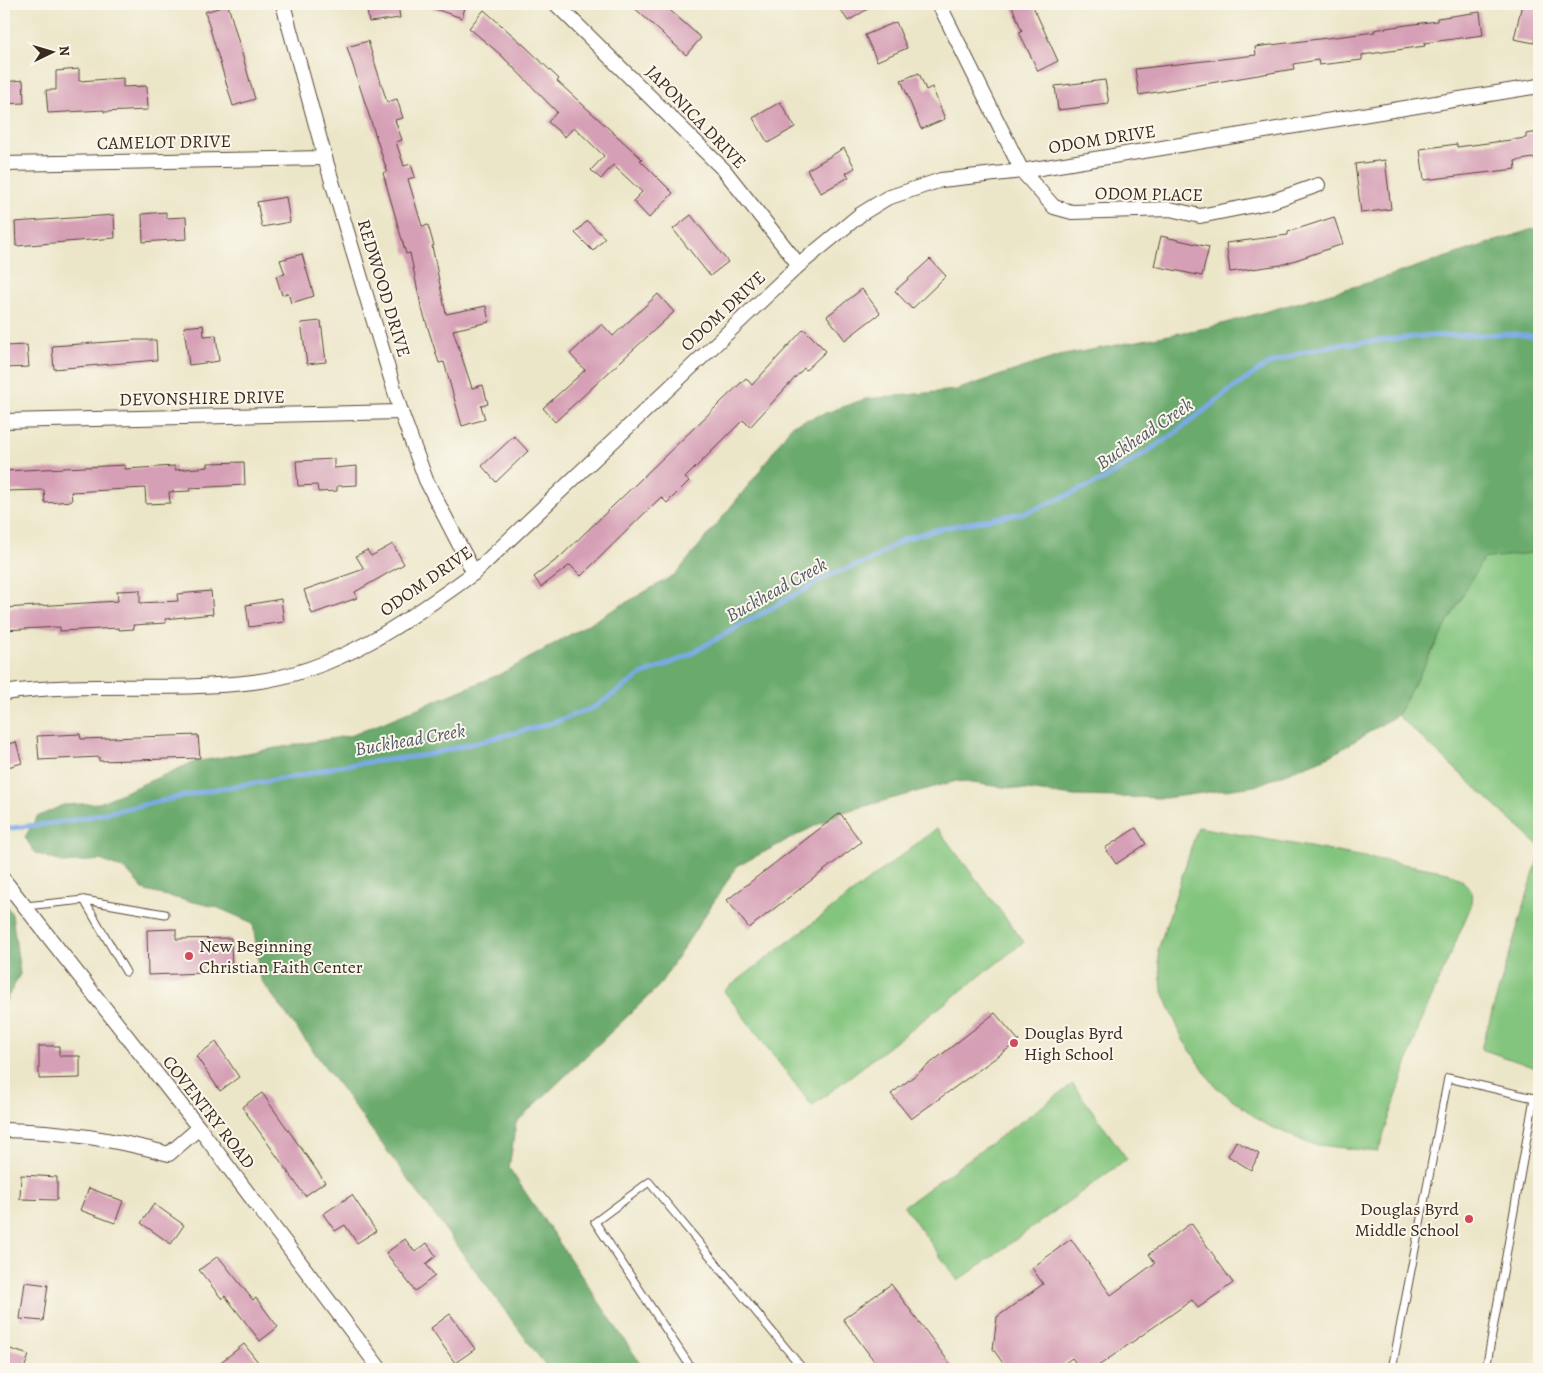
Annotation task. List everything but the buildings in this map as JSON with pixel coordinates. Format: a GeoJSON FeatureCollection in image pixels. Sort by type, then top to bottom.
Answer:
{"type":"FeatureCollection","features":[{"type":"Feature","properties":{"kind":"street","name":"REDWOOD DRIVE"},"geometry":{"type":"LineString","coordinates":[[283,4],[325,158],[401,412],[426,480],[474,573]]}},
{"type":"Feature","properties":{"kind":"street","name":"JAPONICA DRIVE"},"geometry":{"type":"LineString","coordinates":[[556,4],[724,170],[800,265]]}},
{"type":"Feature","properties":{"kind":"street","name":"ODOM PLACE"},"geometry":{"type":"LineString","coordinates":[[939,4],[1022,171],[1054,207],[1072,212],[1170,209],[1200,216],[1270,202],[1318,185]]}},
{"type":"Feature","properties":{"kind":"street","name":"ODOM DRIVE"},"geometry":{"type":"LineString","coordinates":[[4,692],[61,688],[218,686],[255,682],[295,674],[348,654],[422,611],[474,573],[800,265],[861,214],[887,198],[941,180],[1022,171],[1539,86]]}},
{"type":"Feature","properties":{"kind":"street","name":"CAMELOT DRIVE"},"geometry":{"type":"LineString","coordinates":[[4,164],[325,158]]}},
{"type":"Feature","properties":{"kind":"street","name":"DEVONSHIRE DRIVE"},"geometry":{"type":"LineString","coordinates":[[4,421],[401,412]]}},
{"type":"Feature","properties":{"kind":"street","name":"COVENTRY ROAD"},"geometry":{"type":"LineString","coordinates":[[4,880],[199,1128],[380,1369]]}},
{"type":"Feature","properties":{"kind":"street"},"geometry":{"type":"LineString","coordinates":[[4,1130],[81,1134],[125,1142],[169,1154],[199,1128]]}},
{"type":"Feature","properties":{"kind":"lane"},"geometry":{"type":"LineString","coordinates":[[84,900],[126,972]]}},
{"type":"Feature","properties":{"kind":"lane"},"geometry":{"type":"LineString","coordinates":[[24,906],[84,900],[165,914]]}},
{"type":"Feature","properties":{"kind":"lane"},"geometry":{"type":"LineString","coordinates":[[1392,1369],[1448,1078],[1534,1098],[1486,1369]]}},
{"type":"Feature","properties":{"kind":"lane"},"geometry":{"type":"LineString","coordinates":[[692,1369],[595,1222],[649,1182],[803,1369]]}},
{"type":"Feature","properties":{"kind":"green space"},"geometry":{"type":"Polygon","coordinates":[[[1539,227],[1539,552],[1483,559],[1397,715],[1332,755],[1255,786],[1165,798],[1074,796],[956,781],[840,813],[737,866],[658,987],[516,1123],[509,1168],[644,1369],[548,1369],[261,980],[253,923],[216,907],[145,891],[126,870],[100,860],[64,863],[35,853],[25,837],[37,817],[63,805],[99,803],[194,762],[353,735],[503,673],[676,574],[756,476],[792,425],[865,399],[956,390],[1059,356],[1211,327],[1367,283],[1539,227]]]}},
{"type":"Feature","properties":{"kind":"green space"},"geometry":{"type":"Polygon","coordinates":[[[1539,536],[1539,846],[1397,715],[1491,543],[1539,536]]]}},
{"type":"Feature","properties":{"kind":"green space"},"geometry":{"type":"Polygon","coordinates":[[[1198,827],[1448,872],[1463,881],[1472,891],[1471,906],[1419,1027],[1378,1152],[1310,1144],[1263,1123],[1215,1086],[1183,1040],[1162,989],[1158,950],[1198,827]]]}},
{"type":"Feature","properties":{"kind":"green space"},"geometry":{"type":"Polygon","coordinates":[[[937,828],[1024,942],[812,1106],[724,991],[937,828]]]}},
{"type":"Feature","properties":{"kind":"green space"},"geometry":{"type":"Polygon","coordinates":[[[1539,856],[1539,1069],[1481,1049],[1539,856]]]}},
{"type":"Feature","properties":{"kind":"green space"},"geometry":{"type":"Polygon","coordinates":[[[4,902],[12,914],[20,974],[4,1004],[4,902]]]}},
{"type":"Feature","properties":{"kind":"green space"},"geometry":{"type":"Polygon","coordinates":[[[1073,1084],[1127,1159],[958,1281],[904,1206],[1073,1084]]]}},
{"type":"Feature","properties":{"kind":"waterway","name":"Buckhead Creek"},"geometry":{"type":"LineString","coordinates":[[4,829],[69,821],[216,789],[299,776],[339,766],[427,755],[549,724],[595,707],[641,675],[683,658],[832,574],[870,560],[904,539],[943,528],[1028,512],[1103,480],[1171,436],[1232,389],[1267,365],[1299,353],[1336,345],[1424,336],[1515,334],[1539,337]]}},
{"type":"Feature","properties":{"kind":"place","name":"New Beginning Christian Faith Center"},"geometry":{"type":"Point","coordinates":[189,956]}},
{"type":"Feature","properties":{"kind":"place","name":"Douglas Byrd High School"},"geometry":{"type":"Point","coordinates":[1014,1043]}},
{"type":"Feature","properties":{"kind":"place","name":"Douglas Byrd Middle School"},"geometry":{"type":"Point","coordinates":[1469,1219]}}]}
